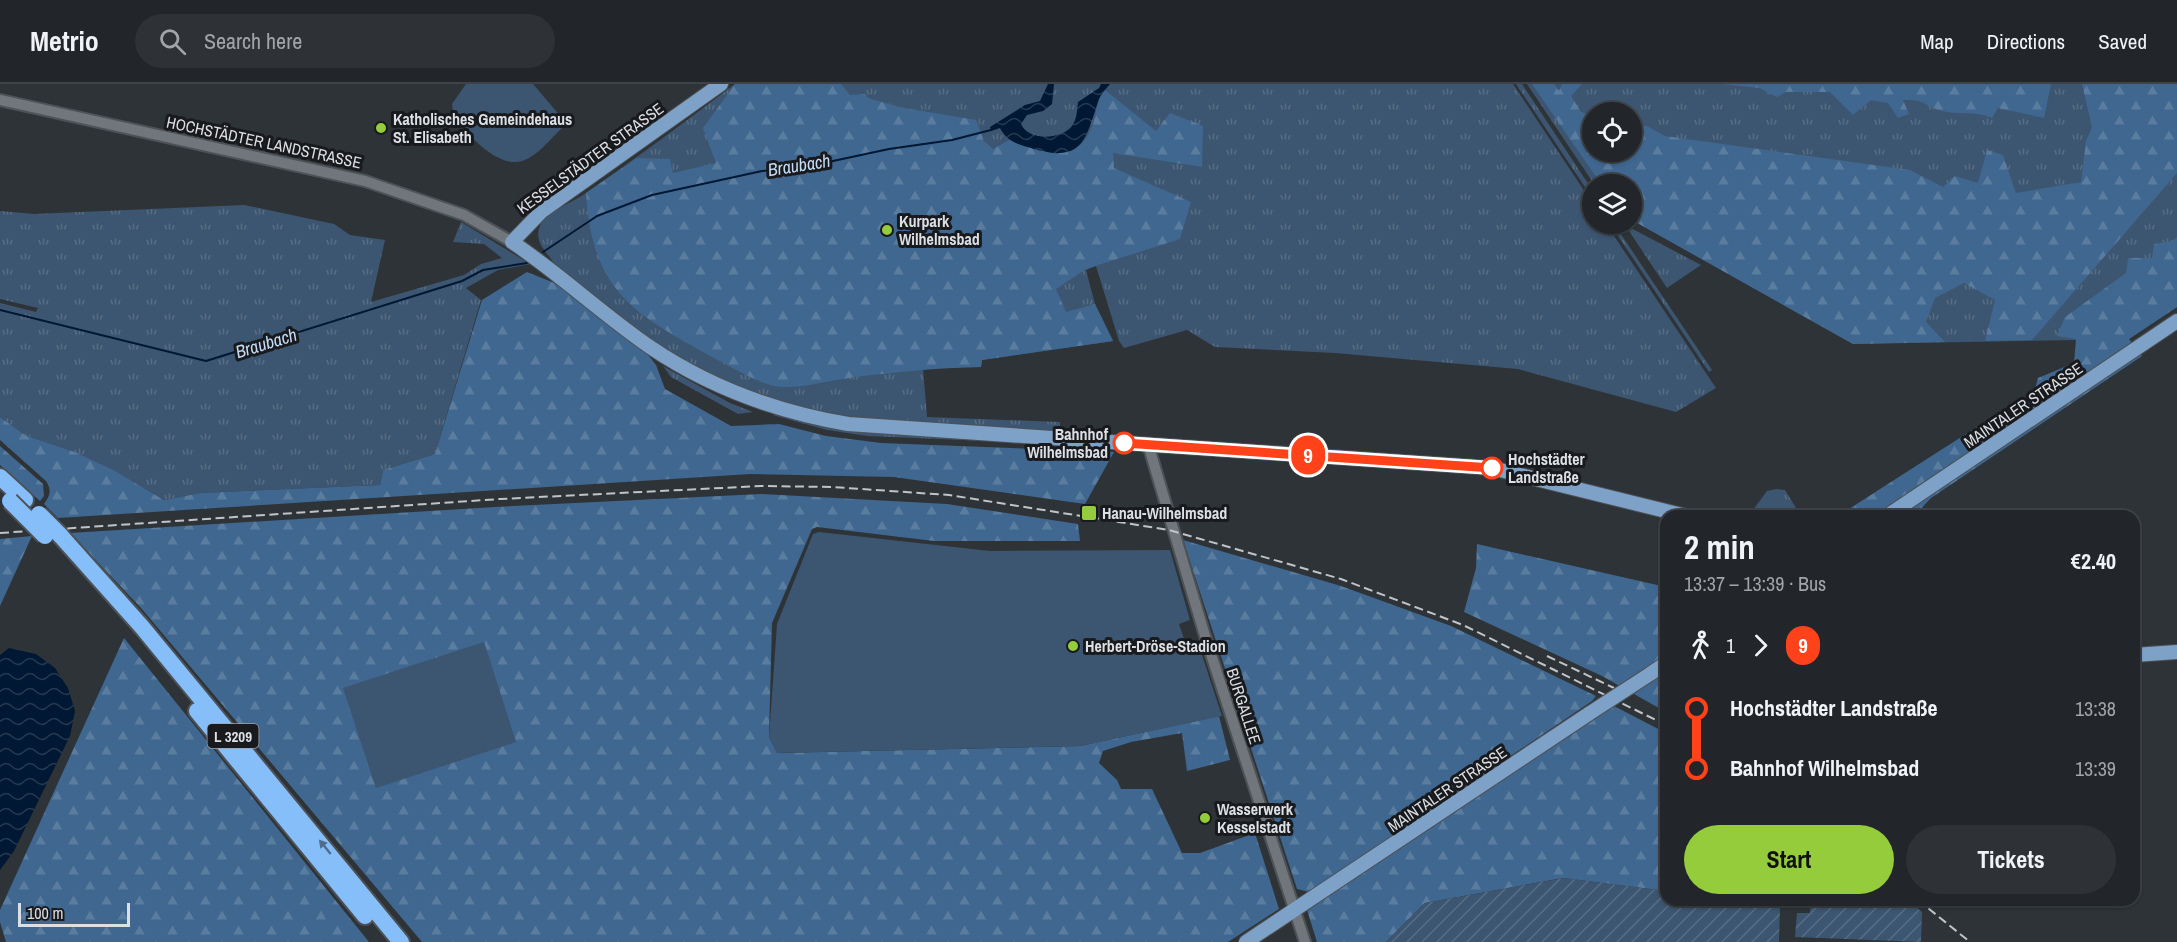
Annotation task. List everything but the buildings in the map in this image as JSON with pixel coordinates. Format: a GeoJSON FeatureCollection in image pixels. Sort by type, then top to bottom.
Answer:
{"type":"FeatureCollection","features":[{"type":"Feature","properties":{"kind":"highway","name":"L 3209"},"geometry":{"type":"LineString","coordinates":[[0,477],[12,498],[136,619],[401,942]]}},
{"type":"Feature","properties":{"kind":"highway","name":"L 3209"},"geometry":{"type":"LineString","coordinates":[[52,535],[387,942]]}},
{"type":"Feature","properties":{"kind":"main road","name":"KESSELSTÄDTER STRASSE"},"geometry":{"type":"LineString","coordinates":[[512,242],[542,211],[721,84]]}},
{"type":"Feature","properties":{"kind":"main road"},"geometry":{"type":"LineString","coordinates":[[512,242],[661,354],[719,385],[778,408],[848,424],[1492,468],[1662,510]]}},
{"type":"Feature","properties":{"kind":"main road","name":"MAINTALER STRASSE"},"geometry":{"type":"LineString","coordinates":[[1896,510],[2177,321]]}},
{"type":"Feature","properties":{"kind":"main road"},"geometry":{"type":"LineString","coordinates":[[2140,655],[2177,652]]}},
{"type":"Feature","properties":{"kind":"main road","name":"MAINTALER STRASSE"},"geometry":{"type":"LineString","coordinates":[[1246,942],[1660,667]]}},
{"type":"Feature","properties":{"kind":"street","name":"HOCHSTÄDTER LANDSTRASSE"},"geometry":{"type":"LineString","coordinates":[[0,100],[372,183],[464,215],[512,242]]}},
{"type":"Feature","properties":{"kind":"street","name":"BURGALLEE"},"geometry":{"type":"LineString","coordinates":[[1148,444],[1205,636],[1305,942]]}},
{"type":"Feature","properties":{"kind":"green space"},"geometry":{"type":"Polygon","coordinates":[[[466,84],[533,84],[562,118],[562,128],[528,159],[513,162],[502,160],[482,147],[453,112],[452,104],[466,84]]]}},
{"type":"Feature","properties":{"kind":"green space"},"geometry":{"type":"Polygon","coordinates":[[[735,84],[1513,84],[1582,188],[1582,234],[1613,234],[1716,388],[1676,412],[1518,369],[1335,353],[1215,347],[1187,330],[1124,348],[1119,341],[1096,266],[1086,270],[1095,304],[1113,341],[982,360],[981,367],[923,368],[927,417],[1060,422],[1060,434],[848,420],[778,404],[681,363],[556,270],[541,244],[538,233],[547,217],[583,195],[735,84]]]}},
{"type":"Feature","properties":{"kind":"green space","name":"Kurpark Wilhelmsbad"},"geometry":{"type":"Polygon","coordinates":[[[735,84],[841,84],[850,95],[865,94],[868,98],[899,107],[976,120],[984,141],[993,149],[1009,140],[1031,147],[1059,150],[1079,146],[1091,129],[1099,99],[1105,90],[1156,131],[1170,113],[1203,126],[1202,167],[1113,153],[1114,168],[1191,202],[1180,239],[1086,269],[1056,289],[1066,312],[1095,304],[1113,341],[982,360],[981,367],[898,372],[798,386],[773,386],[756,380],[714,358],[661,328],[640,313],[622,296],[608,277],[597,254],[590,227],[586,193],[637,158],[670,159],[673,173],[716,163],[703,128],[735,84]]]}},
{"type":"Feature","properties":{"kind":"green space"},"geometry":{"type":"Polygon","coordinates":[[[1516,84],[1522,84],[1582,174],[1582,183],[1516,84]]]}},
{"type":"Feature","properties":{"kind":"green space"},"geometry":{"type":"Polygon","coordinates":[[[1527,84],[2177,84],[2177,307],[2129,339],[1853,344],[1642,226],[1642,174],[1587,174],[1527,84]]]}},
{"type":"Feature","properties":{"kind":"green space"},"geometry":{"type":"Polygon","coordinates":[[[1532,84],[1554,84],[1559,91],[1562,84],[1582,84],[1571,96],[1582,112],[1582,156],[1532,84]]]}},
{"type":"Feature","properties":{"kind":"green space"},"geometry":{"type":"Polygon","coordinates":[[[1722,84],[2051,84],[2044,118],[1998,108],[1992,118],[1979,114],[1946,112],[1919,101],[1903,100],[1909,114],[1898,118],[1888,103],[1871,100],[1853,115],[1830,92],[1786,92],[1777,97],[1759,88],[1722,84]]]}},
{"type":"Feature","properties":{"kind":"green space"},"geometry":{"type":"Polygon","coordinates":[[[2082,84],[2177,84],[2177,173],[2032,340],[1985,341],[1995,300],[1964,283],[1935,298],[1926,322],[1945,342],[1853,344],[1642,226],[1642,174],[1594,174],[1586,162],[1642,162],[1642,125],[1665,136],[1910,170],[1943,187],[1955,176],[1978,183],[1987,150],[2003,155],[2016,193],[2081,182],[2086,141],[2092,127],[2082,84]]]}},
{"type":"Feature","properties":{"kind":"green space"},"geometry":{"type":"Polygon","coordinates":[[[244,205],[334,224],[350,235],[385,240],[371,302],[464,275],[481,264],[502,258],[484,244],[453,242],[461,222],[530,264],[498,270],[466,288],[481,300],[435,454],[383,470],[380,485],[200,493],[164,500],[114,470],[75,452],[25,435],[0,417],[0,303],[36,312],[38,308],[0,299],[0,211],[34,214],[244,205]]]}},
{"type":"Feature","properties":{"kind":"green space"},"geometry":{"type":"Polygon","coordinates":[[[1617,234],[1621,234],[1712,370],[1709,372],[1617,234]]]}},
{"type":"Feature","properties":{"kind":"green space"},"geometry":{"type":"Polygon","coordinates":[[[1631,234],[1642,234],[1701,265],[1667,288],[1631,234]]]}},
{"type":"Feature","properties":{"kind":"green space"},"geometry":{"type":"Polygon","coordinates":[[[2177,237],[2177,307],[2129,339],[2142,356],[1931,498],[1920,510],[1847,510],[1983,423],[2004,420],[2032,400],[2038,378],[2074,363],[2076,339],[2057,336],[2065,317],[2126,273],[2128,258],[2152,258],[2154,244],[2172,241],[2177,237]]]}},
{"type":"Feature","properties":{"kind":"green space"},"geometry":{"type":"Polygon","coordinates":[[[527,272],[557,284],[649,356],[656,365],[665,389],[731,426],[779,424],[826,436],[881,443],[1114,452],[1085,504],[894,477],[750,474],[58,518],[44,504],[50,493],[46,481],[0,440],[0,417],[25,435],[75,452],[114,470],[164,500],[200,493],[380,485],[383,470],[435,454],[482,300],[527,272]]]}},
{"type":"Feature","properties":{"kind":"green space"},"geometry":{"type":"Polygon","coordinates":[[[663,366],[730,403],[753,412],[738,414],[671,377],[663,366]]]}},
{"type":"Feature","properties":{"kind":"green space"},"geometry":{"type":"Polygon","coordinates":[[[779,411],[1059,444],[868,436],[827,430],[773,415],[779,411]]]}},
{"type":"Feature","properties":{"kind":"green space"},"geometry":{"type":"Polygon","coordinates":[[[0,446],[43,484],[44,496],[40,501],[0,465],[0,446]]]}},
{"type":"Feature","properties":{"kind":"green space"},"geometry":{"type":"Polygon","coordinates":[[[1785,490],[1797,510],[1753,510],[1767,491],[1785,490]]]}},
{"type":"Feature","properties":{"kind":"green space"},"geometry":{"type":"Polygon","coordinates":[[[761,494],[947,504],[1078,524],[1080,541],[934,541],[817,527],[812,529],[772,623],[769,737],[777,753],[1080,746],[1219,716],[1230,760],[1187,771],[1182,733],[1131,742],[1103,751],[1099,763],[1117,780],[1121,789],[1152,789],[1182,853],[1200,853],[1255,833],[1279,909],[1228,942],[422,942],[141,608],[70,533],[495,507],[761,494]]]}},
{"type":"Feature","properties":{"kind":"green space"},"geometry":{"type":"Polygon","coordinates":[[[819,532],[990,551],[1170,550],[1190,620],[1179,624],[1185,642],[1189,642],[1194,654],[1202,655],[1222,716],[1080,746],[777,753],[769,737],[777,624],[813,534],[819,532]]]}},
{"type":"Feature","properties":{"kind":"green space"},"geometry":{"type":"Polygon","coordinates":[[[32,536],[0,606],[0,539],[32,536]]]}},
{"type":"Feature","properties":{"kind":"green space"},"geometry":{"type":"Polygon","coordinates":[[[1183,540],[1341,586],[1451,626],[1596,696],[1592,701],[1309,892],[1297,889],[1183,540]]]}},
{"type":"Feature","properties":{"kind":"green space"},"geometry":{"type":"Polygon","coordinates":[[[1477,544],[1660,586],[1660,709],[1602,676],[1464,612],[1476,568],[1477,544]]]}},
{"type":"Feature","properties":{"kind":"green space"},"geometry":{"type":"Polygon","coordinates":[[[124,638],[369,942],[6,942],[0,922],[0,910],[124,638]]]}},
{"type":"Feature","properties":{"kind":"green space"},"geometry":{"type":"Polygon","coordinates":[[[484,642],[516,742],[376,788],[343,688],[484,642]]]}},
{"type":"Feature","properties":{"kind":"green space"},"geometry":{"type":"Polygon","coordinates":[[[1614,706],[1660,730],[1660,890],[1563,878],[1425,903],[1386,942],[1317,942],[1307,910],[1614,706]]]}},
{"type":"Feature","properties":{"kind":"green space"},"geometry":{"type":"Polygon","coordinates":[[[1564,878],[1660,890],[1660,906],[1780,906],[1779,942],[1386,942],[1425,903],[1564,878]]]}},
{"type":"Feature","properties":{"kind":"green space"},"geometry":{"type":"Polygon","coordinates":[[[1811,906],[1915,906],[1922,912],[1921,942],[1795,937],[1797,913],[1810,913],[1811,906]]]}},
{"type":"Feature","properties":{"kind":"water"},"geometry":{"type":"Polygon","coordinates":[[[1048,84],[1054,84],[1052,104],[1043,111],[1027,115],[1021,124],[1025,130],[1037,136],[1053,136],[1067,131],[1075,120],[1078,102],[1099,88],[1101,84],[1110,84],[1099,99],[1086,135],[1074,150],[1051,153],[1010,140],[1000,128],[991,131],[990,127],[1025,105],[1040,101],[1048,84]]]}},
{"type":"Feature","properties":{"kind":"water"},"geometry":{"type":"Polygon","coordinates":[[[9,648],[36,654],[55,668],[68,688],[75,711],[70,736],[14,851],[0,870],[0,655],[9,648]]]}},
{"type":"Feature","properties":{"kind":"waterway","name":"Braubach"},"geometry":{"type":"LineString","coordinates":[[543,252],[597,216],[652,195],[762,171],[805,167],[889,149],[952,140],[991,130]]}},
{"type":"Feature","properties":{"kind":"waterway","name":"Braubach"},"geometry":{"type":"LineString","coordinates":[[0,310],[206,361],[462,281],[483,270],[527,263]]}},
{"type":"Feature","properties":{"kind":"railway"},"geometry":{"type":"LineString","coordinates":[[0,533],[500,499],[761,486],[832,487],[949,495],[1169,530],[1341,579],[1463,625],[1660,722]]}},
{"type":"Feature","properties":{"kind":"railway"},"geometry":{"type":"LineString","coordinates":[[1547,656],[1614,688]]}},
{"type":"Feature","properties":{"kind":"railway"},"geometry":{"type":"LineString","coordinates":[[1925,906],[1970,942]]}},
{"type":"Feature","properties":{"kind":"bus line","name":"9"},"geometry":{"type":"LineString","coordinates":[[1124,443],[1492,468]]}},
{"type":"Feature","properties":{"kind":"place","name":"Katholisches Gemeindehaus St. Elisabeth"},"geometry":{"type":"Point","coordinates":[381,128]}},
{"type":"Feature","properties":{"kind":"place","name":"Kurpark Wilhelmsbad"},"geometry":{"type":"Point","coordinates":[887,230]}},
{"type":"Feature","properties":{"kind":"place","name":"Bahnhof Wilhelmsbad"},"geometry":{"type":"Point","coordinates":[1124,443]}},
{"type":"Feature","properties":{"kind":"place","name":"Hochstädter Landstraße"},"geometry":{"type":"Point","coordinates":[1492,468]}},
{"type":"Feature","properties":{"kind":"place","name":"Hanau-Wilhelmsbad"},"geometry":{"type":"Point","coordinates":[1089,513]}},
{"type":"Feature","properties":{"kind":"place","name":"Herbert-Dröse-Stadion"},"geometry":{"type":"Point","coordinates":[1073,646]}},
{"type":"Feature","properties":{"kind":"place","name":"Wasserwerk Kesselstadt"},"geometry":{"type":"Point","coordinates":[1205,818]}}]}
